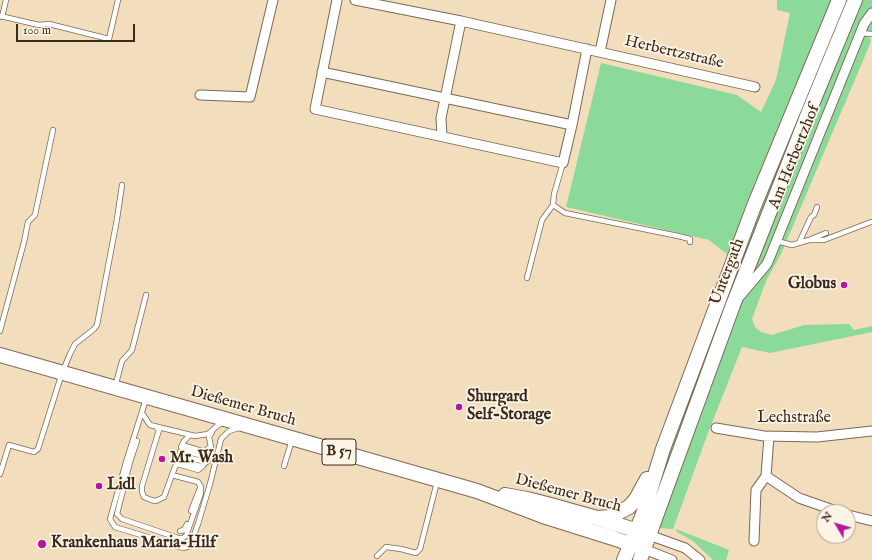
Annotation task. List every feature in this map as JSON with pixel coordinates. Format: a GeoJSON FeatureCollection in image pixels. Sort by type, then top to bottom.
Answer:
{"type":"FeatureCollection","features":[{"type":"Feature","properties":{"kind":"main road","name":"Untergath"},"geometry":{"type":"LineString","coordinates":[[642,555],[642,517],[663,449],[754,206],[839,0]]}},
{"type":"Feature","properties":{"kind":"main road","name":"Untergath"},"geometry":{"type":"LineString","coordinates":[[624,560],[630,545],[642,533],[810,109],[855,0]]}},
{"type":"Feature","properties":{"kind":"main road","name":"Dießemer Bruch"},"geometry":{"type":"LineString","coordinates":[[0,355],[477,491],[543,516],[630,545],[642,555]]}},
{"type":"Feature","properties":{"kind":"main road","name":"Untergath"},"geometry":{"type":"LineString","coordinates":[[597,518],[610,517],[629,507],[642,490],[663,449]]}},
{"type":"Feature","properties":{"kind":"main road","name":"Dießemer Bruch"},"geometry":{"type":"LineString","coordinates":[[477,491],[527,499],[597,518],[642,533]]}},
{"type":"Feature","properties":{"kind":"street"},"geometry":{"type":"LineString","coordinates":[[200,95],[250,97],[273,0]]}},
{"type":"Feature","properties":{"kind":"street"},"geometry":{"type":"LineString","coordinates":[[337,0],[315,109],[563,163],[587,49]]}},
{"type":"Feature","properties":{"kind":"street","name":"Herbertzstraße"},"geometry":{"type":"LineString","coordinates":[[355,0],[390,3],[461,21],[755,87]]}},
{"type":"Feature","properties":{"kind":"street"},"geometry":{"type":"LineString","coordinates":[[600,52],[611,0]]}},
{"type":"Feature","properties":{"kind":"street","name":"Am Herbertzhof"},"geometry":{"type":"LineString","coordinates":[[733,305],[767,264],[860,33],[864,24],[872,13]]}},
{"type":"Feature","properties":{"kind":"street"},"geometry":{"type":"LineString","coordinates":[[442,136],[441,118],[461,21]]}},
{"type":"Feature","properties":{"kind":"street"},"geometry":{"type":"LineString","coordinates":[[322,72],[572,125]]}},
{"type":"Feature","properties":{"kind":"street","name":"Lechstraße"},"geometry":{"type":"LineString","coordinates":[[716,428],[764,436],[817,437],[872,431]]}},
{"type":"Feature","properties":{"kind":"street"},"geometry":{"type":"LineString","coordinates":[[754,541],[756,490],[766,476],[770,436]]}},
{"type":"Feature","properties":{"kind":"street"},"geometry":{"type":"LineString","coordinates":[[766,476],[799,498],[816,504]]}},
{"type":"Feature","properties":{"kind":"street"},"geometry":{"type":"LineString","coordinates":[[856,517],[872,521]]}},
{"type":"Feature","properties":{"kind":"street"},"geometry":{"type":"LineString","coordinates":[[642,533],[686,548],[700,560]]}},
{"type":"Feature","properties":{"kind":"street"},"geometry":{"type":"LineString","coordinates":[[642,555],[672,560]]}},
{"type":"Feature","properties":{"kind":"lane"},"geometry":{"type":"LineString","coordinates":[[6,0],[1,16],[38,25],[49,24],[109,38],[118,0]]}},
{"type":"Feature","properties":{"kind":"lane"},"geometry":{"type":"LineString","coordinates":[[860,33],[872,34]]}},
{"type":"Feature","properties":{"kind":"lane"},"geometry":{"type":"LineString","coordinates":[[0,331],[28,222],[35,215],[53,130]]}},
{"type":"Feature","properties":{"kind":"lane"},"geometry":{"type":"LineString","coordinates":[[527,278],[542,220],[553,205],[554,194],[563,163]]}},
{"type":"Feature","properties":{"kind":"lane"},"geometry":{"type":"LineString","coordinates":[[0,474],[9,445],[34,452],[38,449],[62,373],[75,344],[94,329],[96,325],[117,219],[122,185]]}},
{"type":"Feature","properties":{"kind":"lane"},"geometry":{"type":"LineString","coordinates":[[553,205],[565,213],[678,236],[690,239],[690,242]]}},
{"type":"Feature","properties":{"kind":"lane"},"geometry":{"type":"LineString","coordinates":[[799,243],[817,207]]}},
{"type":"Feature","properties":{"kind":"lane"},"geometry":{"type":"LineString","coordinates":[[809,240],[824,240],[871,222]]}},
{"type":"Feature","properties":{"kind":"lane"},"geometry":{"type":"LineString","coordinates":[[777,241],[792,245],[826,233]]}},
{"type":"Feature","properties":{"kind":"lane"},"geometry":{"type":"LineString","coordinates":[[115,388],[122,361],[132,350],[146,295]]}},
{"type":"Feature","properties":{"kind":"lane"},"geometry":{"type":"LineString","coordinates":[[147,398],[126,462],[110,519],[115,527],[183,548],[190,546],[198,524],[221,439],[229,431],[235,428],[249,426]]}},
{"type":"Feature","properties":{"kind":"lane"},"geometry":{"type":"LineString","coordinates":[[142,413],[150,425],[156,427],[190,435],[205,435],[212,432]]}},
{"type":"Feature","properties":{"kind":"lane"},"geometry":{"type":"LineString","coordinates":[[148,421],[180,430],[190,435]]}},
{"type":"Feature","properties":{"kind":"lane"},"geometry":{"type":"LineString","coordinates":[[175,467],[178,464],[198,470],[202,468],[208,461],[210,451],[209,437],[217,426],[229,421]]}},
{"type":"Feature","properties":{"kind":"lane"},"geometry":{"type":"LineString","coordinates":[[156,427],[159,430],[142,486],[144,497],[151,500],[156,501],[164,497],[166,494],[184,441],[190,435]]}},
{"type":"Feature","properties":{"kind":"lane"},"geometry":{"type":"LineString","coordinates":[[284,466],[292,439]]}},
{"type":"Feature","properties":{"kind":"lane"},"geometry":{"type":"LineString","coordinates":[[137,440],[117,511],[117,514],[122,519],[181,539],[186,536],[201,493],[201,487],[198,482],[172,475]]}},
{"type":"Feature","properties":{"kind":"lane"},"geometry":{"type":"LineString","coordinates":[[179,455],[185,451],[203,456],[210,451]]}},
{"type":"Feature","properties":{"kind":"lane"},"geometry":{"type":"LineString","coordinates":[[179,455],[180,460],[200,466],[204,464]]}},
{"type":"Feature","properties":{"kind":"lane"},"geometry":{"type":"LineString","coordinates":[[377,556],[386,547],[416,553],[420,549],[438,480]]}},
{"type":"Feature","properties":{"kind":"lane"},"geometry":{"type":"LineString","coordinates":[[180,531],[183,531],[186,528],[201,487]]}},
{"type":"Feature","properties":{"kind":"green space"},"geometry":{"type":"Polygon","coordinates":[[[777,0],[872,0],[872,31],[868,38],[871,38],[870,44],[781,254],[766,281],[752,319],[755,327],[761,332],[772,335],[804,325],[849,324],[854,330],[872,326],[872,332],[770,353],[742,347],[708,433],[673,529],[630,526],[728,255],[709,240],[566,207],[601,63],[737,95],[761,112],[776,80],[790,13],[777,10],[777,0]]]}},
{"type":"Feature","properties":{"kind":"green space"},"geometry":{"type":"Polygon","coordinates":[[[676,529],[729,550],[726,560],[713,560],[693,541],[677,532],[676,529]]]}},
{"type":"Feature","properties":{"kind":"place","name":"Globus"},"geometry":{"type":"Point","coordinates":[844,285]}},
{"type":"Feature","properties":{"kind":"place","name":"Shurgard Self-Storage"},"geometry":{"type":"Point","coordinates":[459,407]}},
{"type":"Feature","properties":{"kind":"place","name":"Mr. Wash"},"geometry":{"type":"Point","coordinates":[162,459]}},
{"type":"Feature","properties":{"kind":"place","name":"Lidl"},"geometry":{"type":"Point","coordinates":[99,486]}},
{"type":"Feature","properties":{"kind":"place","name":"Krankenhaus Maria-Hilf"},"geometry":{"type":"Point","coordinates":[42,544]}}]}
